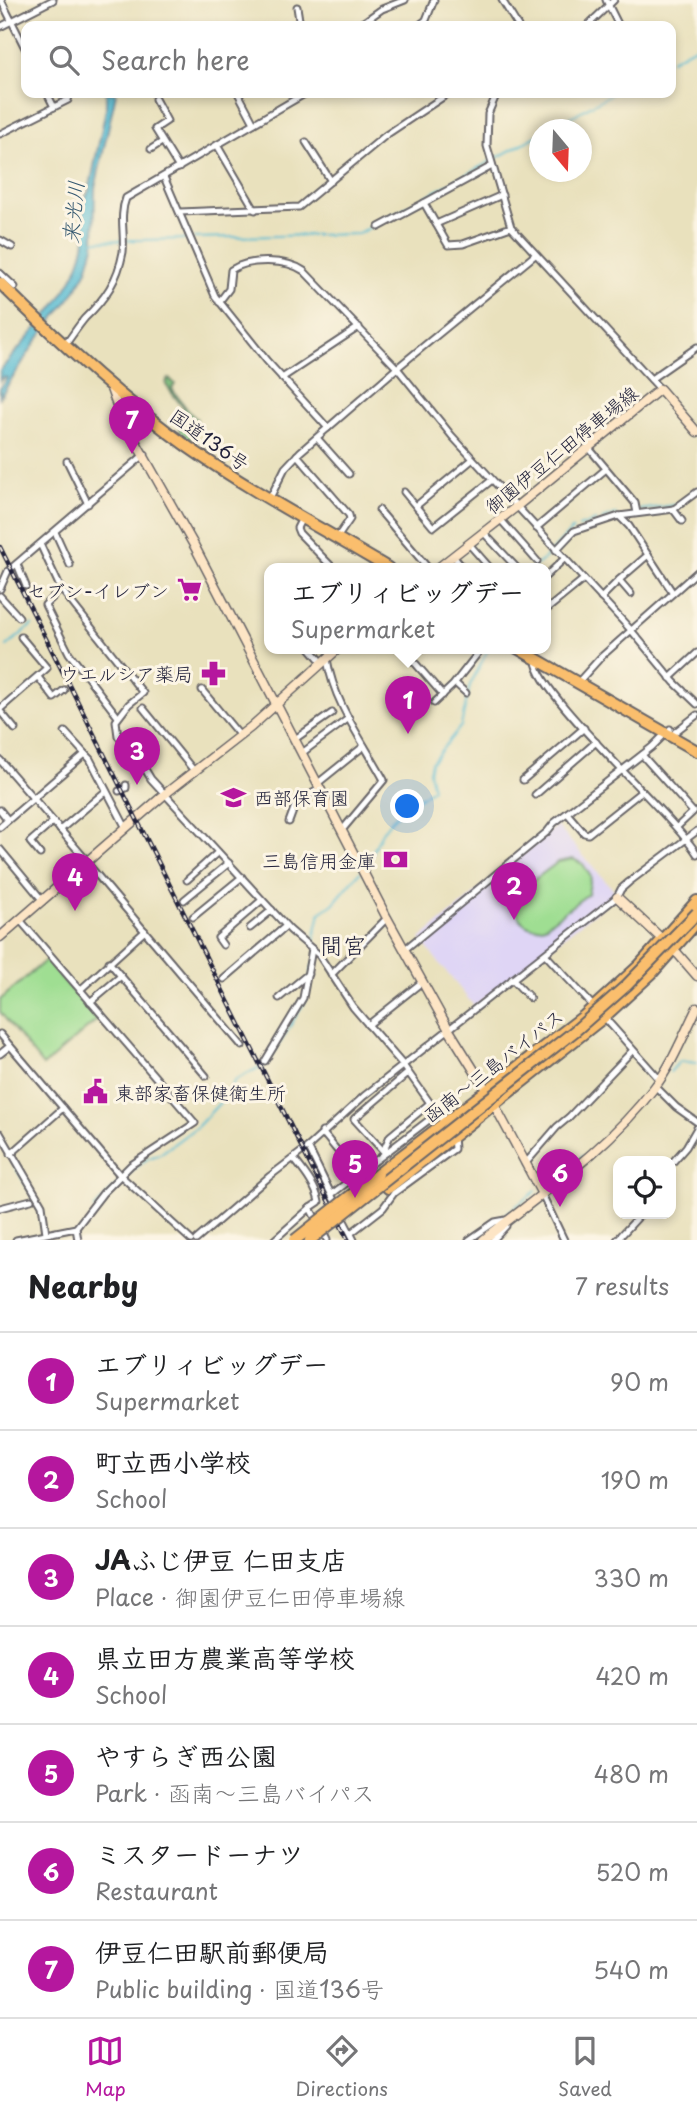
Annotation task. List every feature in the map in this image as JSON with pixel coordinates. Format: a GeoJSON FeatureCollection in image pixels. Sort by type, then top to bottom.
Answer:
{"type":"FeatureCollection","features":[{"type":"Feature","properties":{"kind":"highway","name":"国道136号"},"geometry":{"type":"LineString","coordinates":[[0,283],[27,313]]}},
{"type":"Feature","properties":{"kind":"highway","name":"国道136号"},"geometry":{"type":"LineString","coordinates":[[0,289],[110,389],[188,454],[243,491],[337,538],[380,563]]}},
{"type":"Feature","properties":{"kind":"highway","name":"国道136号"},"geometry":{"type":"LineString","coordinates":[[110,389],[188,447],[368,563]]}},
{"type":"Feature","properties":{"kind":"highway"},"geometry":{"type":"LineString","coordinates":[[531,654],[581,679],[671,731],[697,751]]}},
{"type":"Feature","properties":{"kind":"highway"},"geometry":{"type":"LineString","coordinates":[[535,654],[697,745]]}},
{"type":"Feature","properties":{"kind":"highway","name":"函南～三島バイパス"},"geometry":{"type":"LineString","coordinates":[[295,1240],[594,1007],[662,941],[697,901]]}},
{"type":"Feature","properties":{"kind":"highway"},"geometry":{"type":"LineString","coordinates":[[310,1240],[576,1030],[627,985],[697,913]]}},
{"type":"Feature","properties":{"kind":"highway","name":"函南～三島バイパス"},"geometry":{"type":"LineString","coordinates":[[321,1240],[604,1017],[652,973],[697,922]]}},
{"type":"Feature","properties":{"kind":"street"},"geometry":{"type":"LineString","coordinates":[[1,0],[21,40]]}},
{"type":"Feature","properties":{"kind":"street"},"geometry":{"type":"LineString","coordinates":[[0,27],[53,0]]}},
{"type":"Feature","properties":{"kind":"street"},"geometry":{"type":"LineString","coordinates":[[365,21],[382,9],[405,0]]}},
{"type":"Feature","properties":{"kind":"street"},"geometry":{"type":"LineString","coordinates":[[425,21],[434,0]]}},
{"type":"Feature","properties":{"kind":"street"},"geometry":{"type":"LineString","coordinates":[[502,0],[515,21]]}},
{"type":"Feature","properties":{"kind":"street"},"geometry":{"type":"LineString","coordinates":[[591,21],[607,3],[614,0]]}},
{"type":"Feature","properties":{"kind":"street"},"geometry":{"type":"LineString","coordinates":[[607,3],[616,21]]}},
{"type":"Feature","properties":{"kind":"street"},"geometry":{"type":"LineString","coordinates":[[297,7],[299,21]]}},
{"type":"Feature","properties":{"kind":"street"},"geometry":{"type":"LineString","coordinates":[[50,98],[54,107]]}},
{"type":"Feature","properties":{"kind":"street"},"geometry":{"type":"LineString","coordinates":[[0,134],[69,98]]}},
{"type":"Feature","properties":{"kind":"street"},"geometry":{"type":"LineString","coordinates":[[241,98],[254,123]]}},
{"type":"Feature","properties":{"kind":"street"},"geometry":{"type":"LineString","coordinates":[[62,345],[108,294],[117,274],[123,251],[122,212],[126,198],[297,98]]}},
{"type":"Feature","properties":{"kind":"street"},"geometry":{"type":"LineString","coordinates":[[180,212],[299,207],[374,143],[442,98]]}},
{"type":"Feature","properties":{"kind":"street"},"geometry":{"type":"LineString","coordinates":[[495,98],[488,114],[487,146],[511,227],[660,388]]}},
{"type":"Feature","properties":{"kind":"street"},"geometry":{"type":"LineString","coordinates":[[155,99],[167,121],[155,129],[179,168]]}},
{"type":"Feature","properties":{"kind":"street"},"geometry":{"type":"LineString","coordinates":[[150,149],[162,142]]}},
{"type":"Feature","properties":{"kind":"street"},"geometry":{"type":"LineString","coordinates":[[306,142],[331,181]]}},
{"type":"Feature","properties":{"kind":"street"},"geometry":{"type":"LineString","coordinates":[[217,145],[255,210]]}},
{"type":"Feature","properties":{"kind":"street"},"geometry":{"type":"LineString","coordinates":[[379,227],[492,166]]}},
{"type":"Feature","properties":{"kind":"street"},"geometry":{"type":"LineString","coordinates":[[164,177],[219,302],[328,428]]}},
{"type":"Feature","properties":{"kind":"street"},"geometry":{"type":"LineString","coordinates":[[436,224],[502,195]]}},
{"type":"Feature","properties":{"kind":"street"},"geometry":{"type":"LineString","coordinates":[[424,203],[448,245],[456,245],[511,227]]}},
{"type":"Feature","properties":{"kind":"street"},"geometry":{"type":"LineString","coordinates":[[0,240],[12,247]]}},
{"type":"Feature","properties":{"kind":"street"},"geometry":{"type":"LineString","coordinates":[[269,500],[285,468],[298,454],[397,368],[536,255]]}},
{"type":"Feature","properties":{"kind":"street"},"geometry":{"type":"LineString","coordinates":[[219,302],[228,292],[233,268],[270,262],[288,264],[304,271],[397,368],[473,459],[631,630],[670,678],[697,704]]}},
{"type":"Feature","properties":{"kind":"street"},"geometry":{"type":"LineString","coordinates":[[0,273],[15,287]]}},
{"type":"Feature","properties":{"kind":"street"},"geometry":{"type":"LineString","coordinates":[[282,378],[359,327]]}},
{"type":"Feature","properties":{"kind":"street"},"geometry":{"type":"LineString","coordinates":[[651,379],[697,346]]}},
{"type":"Feature","properties":{"kind":"street","name":"御園伊豆仁田停車場線"},"geometry":{"type":"LineString","coordinates":[[444,563],[660,388],[697,432]]}},
{"type":"Feature","properties":{"kind":"street"},"geometry":{"type":"LineString","coordinates":[[110,389],[120,414],[202,558],[404,950],[449,1030],[488,1091],[564,1240]]}},
{"type":"Feature","properties":{"kind":"street"},"geometry":{"type":"LineString","coordinates":[[317,438],[349,474]]}},
{"type":"Feature","properties":{"kind":"street"},"geometry":{"type":"LineString","coordinates":[[588,447],[635,503],[637,513]]}},
{"type":"Feature","properties":{"kind":"street"},"geometry":{"type":"LineString","coordinates":[[0,589],[8,572],[145,454]]}},
{"type":"Feature","properties":{"kind":"street"},"geometry":{"type":"LineString","coordinates":[[298,454],[349,515],[350,519],[337,538]]}},
{"type":"Feature","properties":{"kind":"street"},"geometry":{"type":"LineString","coordinates":[[416,506],[473,459]]}},
{"type":"Feature","properties":{"kind":"street"},"geometry":{"type":"LineString","coordinates":[[67,461],[88,504]]}},
{"type":"Feature","properties":{"kind":"street"},"geometry":{"type":"LineString","coordinates":[[536,528],[606,469]]}},
{"type":"Feature","properties":{"kind":"street"},"geometry":{"type":"LineString","coordinates":[[404,492],[433,527],[492,480]]}},
{"type":"Feature","properties":{"kind":"street"},"geometry":{"type":"LineString","coordinates":[[556,550],[572,533],[619,516],[673,509],[697,492]]}},
{"type":"Feature","properties":{"kind":"street"},"geometry":{"type":"LineString","coordinates":[[673,509],[682,521]]}},
{"type":"Feature","properties":{"kind":"street"},"geometry":{"type":"LineString","coordinates":[[379,510],[424,563]]}},
{"type":"Feature","properties":{"kind":"street"},"geometry":{"type":"LineString","coordinates":[[619,516],[629,526],[673,593]]}},
{"type":"Feature","properties":{"kind":"street"},"geometry":{"type":"LineString","coordinates":[[500,519],[537,561]]}},
{"type":"Feature","properties":{"kind":"street"},"geometry":{"type":"LineString","coordinates":[[301,521],[297,531],[328,563]]}},
{"type":"Feature","properties":{"kind":"street"},"geometry":{"type":"LineString","coordinates":[[55,532],[70,565]]}},
{"type":"Feature","properties":{"kind":"street"},"geometry":{"type":"LineString","coordinates":[[483,532],[512,563]]}},
{"type":"Feature","properties":{"kind":"street"},"geometry":{"type":"LineString","coordinates":[[40,544],[61,589],[143,693],[128,704],[118,717],[118,736],[165,794],[262,900],[319,955],[347,1000],[403,1065],[445,1124]]}},
{"type":"Feature","properties":{"kind":"street"},"geometry":{"type":"LineString","coordinates":[[469,544],[486,563]]}},
{"type":"Feature","properties":{"kind":"street"},"geometry":{"type":"LineString","coordinates":[[601,598],[648,555]]}},
{"type":"Feature","properties":{"kind":"street"},"geometry":{"type":"LineString","coordinates":[[453,556],[459,563]]}},
{"type":"Feature","properties":{"kind":"street"},"geometry":{"type":"LineString","coordinates":[[551,571],[564,559]]}},
{"type":"Feature","properties":{"kind":"street"},"geometry":{"type":"LineString","coordinates":[[17,564],[26,586]]}},
{"type":"Feature","properties":{"kind":"street"},"geometry":{"type":"LineString","coordinates":[[581,679],[631,630],[697,572]]}},
{"type":"Feature","properties":{"kind":"street"},"geometry":{"type":"LineString","coordinates":[[551,606],[584,579]]}},
{"type":"Feature","properties":{"kind":"street"},"geometry":{"type":"LineString","coordinates":[[619,580],[631,594]]}},
{"type":"Feature","properties":{"kind":"street"},"geometry":{"type":"LineString","coordinates":[[61,589],[45,605],[69,653],[118,717]]}},
{"type":"Feature","properties":{"kind":"street"},"geometry":{"type":"LineString","coordinates":[[0,596],[19,617]]}},
{"type":"Feature","properties":{"kind":"street"},"geometry":{"type":"LineString","coordinates":[[15,729],[0,710],[47,668],[21,637]]}},
{"type":"Feature","properties":{"kind":"street"},"geometry":{"type":"LineString","coordinates":[[670,678],[697,653]]}},
{"type":"Feature","properties":{"kind":"street"},"geometry":{"type":"LineString","coordinates":[[318,654],[325,660],[349,718],[384,780],[343,829]]}},
{"type":"Feature","properties":{"kind":"street"},"geometry":{"type":"LineString","coordinates":[[0,937],[165,794],[240,736],[332,654]]}},
{"type":"Feature","properties":{"kind":"street"},"geometry":{"type":"LineString","coordinates":[[407,654],[443,695]]}},
{"type":"Feature","properties":{"kind":"street"},"geometry":{"type":"LineString","coordinates":[[434,703],[455,683],[477,654]]}},
{"type":"Feature","properties":{"kind":"street"},"geometry":{"type":"LineString","coordinates":[[538,657],[540,676],[622,770],[677,827],[697,854]]}},
{"type":"Feature","properties":{"kind":"street"},"geometry":{"type":"LineString","coordinates":[[38,677],[54,698],[64,690]]}},
{"type":"Feature","properties":{"kind":"street"},"geometry":{"type":"LineString","coordinates":[[455,683],[466,693]]}},
{"type":"Feature","properties":{"kind":"street"},"geometry":{"type":"LineString","coordinates":[[202,690],[240,736]]}},
{"type":"Feature","properties":{"kind":"street"},"geometry":{"type":"LineString","coordinates":[[144,708],[195,772]]}},
{"type":"Feature","properties":{"kind":"street"},"geometry":{"type":"LineString","coordinates":[[295,739],[332,713]]}},
{"type":"Feature","properties":{"kind":"street"},"geometry":{"type":"LineString","coordinates":[[404,950],[567,813],[671,731],[697,715]]}},
{"type":"Feature","properties":{"kind":"street"},"geometry":{"type":"LineString","coordinates":[[302,753],[349,718]]}},
{"type":"Feature","properties":{"kind":"street"},"geometry":{"type":"LineString","coordinates":[[523,780],[584,727]]}},
{"type":"Feature","properties":{"kind":"street"},"geometry":{"type":"LineString","coordinates":[[65,732],[85,754],[126,828]]}},
{"type":"Feature","properties":{"kind":"street"},"geometry":{"type":"LineString","coordinates":[[535,794],[596,741]]}},
{"type":"Feature","properties":{"kind":"street"},"geometry":{"type":"LineString","coordinates":[[289,822],[296,803],[364,746]]}},
{"type":"Feature","properties":{"kind":"street"},"geometry":{"type":"LineString","coordinates":[[0,827],[85,754]]}},
{"type":"Feature","properties":{"kind":"street"},"geometry":{"type":"LineString","coordinates":[[642,755],[692,812],[677,827]]}},
{"type":"Feature","properties":{"kind":"street"},"geometry":{"type":"LineString","coordinates":[[0,760],[243,1046]]}},
{"type":"Feature","properties":{"kind":"street"},"geometry":{"type":"LineString","coordinates":[[119,791],[126,788],[126,785]]}},
{"type":"Feature","properties":{"kind":"street"},"geometry":{"type":"LineString","coordinates":[[60,830],[106,791]]}},
{"type":"Feature","properties":{"kind":"street"},"geometry":{"type":"LineString","coordinates":[[567,813],[584,833],[588,834],[642,791]]}},
{"type":"Feature","properties":{"kind":"street"},"geometry":{"type":"LineString","coordinates":[[0,810],[8,820]]}},
{"type":"Feature","properties":{"kind":"street"},"geometry":{"type":"LineString","coordinates":[[40,854],[30,842],[53,822]]}},
{"type":"Feature","properties":{"kind":"street"},"geometry":{"type":"LineString","coordinates":[[196,1240],[403,1065],[617,897],[629,882],[697,831]]}},
{"type":"Feature","properties":{"kind":"street"},"geometry":{"type":"LineString","coordinates":[[0,849],[43,901]]}},
{"type":"Feature","properties":{"kind":"street"},"geometry":{"type":"LineString","coordinates":[[187,880],[218,852]]}},
{"type":"Feature","properties":{"kind":"street"},"geometry":{"type":"LineString","coordinates":[[184,900],[229,863]]}},
{"type":"Feature","properties":{"kind":"street"},"geometry":{"type":"LineString","coordinates":[[193,917],[242,877]]}},
{"type":"Feature","properties":{"kind":"street"},"geometry":{"type":"LineString","coordinates":[[617,897],[697,976]]}},
{"type":"Feature","properties":{"kind":"street"},"geometry":{"type":"LineString","coordinates":[[223,945],[218,938],[262,900]]}},
{"type":"Feature","properties":{"kind":"street"},"geometry":{"type":"LineString","coordinates":[[250,928],[272,910]]}},
{"type":"Feature","properties":{"kind":"street"},"geometry":{"type":"LineString","coordinates":[[331,975],[387,918]]}},
{"type":"Feature","properties":{"kind":"street"},"geometry":{"type":"LineString","coordinates":[[16,1240],[76,1228],[120,1175],[194,1123],[20,920]]}},
{"type":"Feature","properties":{"kind":"street"},"geometry":{"type":"LineString","coordinates":[[224,979],[286,926]]}},
{"type":"Feature","properties":{"kind":"street"},"geometry":{"type":"LineString","coordinates":[[80,990],[145,931]]}},
{"type":"Feature","properties":{"kind":"street"},"geometry":{"type":"LineString","coordinates":[[265,1061],[303,998],[312,949]]}},
{"type":"Feature","properties":{"kind":"street"},"geometry":{"type":"LineString","coordinates":[[545,954],[594,1007]]}},
{"type":"Feature","properties":{"kind":"street"},"geometry":{"type":"LineString","coordinates":[[109,962],[206,1076]]}},
{"type":"Feature","properties":{"kind":"street"},"geometry":{"type":"LineString","coordinates":[[279,998],[307,974]]}},
{"type":"Feature","properties":{"kind":"street"},"geometry":{"type":"LineString","coordinates":[[90,1002],[121,976]]}},
{"type":"Feature","properties":{"kind":"street"},"geometry":{"type":"LineString","coordinates":[[512,979],[530,998]]}},
{"type":"Feature","properties":{"kind":"street"},"geometry":{"type":"LineString","coordinates":[[368,1025],[422,982]]}},
{"type":"Feature","properties":{"kind":"street"},"geometry":{"type":"LineString","coordinates":[[483,1240],[625,1124],[658,1083],[697,1008]]}},
{"type":"Feature","properties":{"kind":"street"},"geometry":{"type":"LineString","coordinates":[[604,1017],[676,1107],[697,1122]]}},
{"type":"Feature","properties":{"kind":"street"},"geometry":{"type":"LineString","coordinates":[[0,1034],[120,1175],[191,1240]]}},
{"type":"Feature","properties":{"kind":"street"},"geometry":{"type":"LineString","coordinates":[[0,1054],[10,1046]]}},
{"type":"Feature","properties":{"kind":"street"},"geometry":{"type":"LineString","coordinates":[[525,1164],[557,1127],[633,1050]]}},
{"type":"Feature","properties":{"kind":"street"},"geometry":{"type":"LineString","coordinates":[[386,1153],[354,1119],[408,1073]]}},
{"type":"Feature","properties":{"kind":"street"},"geometry":{"type":"LineString","coordinates":[[386,1153],[385,1147],[390,1136],[430,1103]]}},
{"type":"Feature","properties":{"kind":"street"},"geometry":{"type":"LineString","coordinates":[[11,1154],[63,1108]]}},
{"type":"Feature","properties":{"kind":"street"},"geometry":{"type":"LineString","coordinates":[[331,1194],[438,1113]]}},
{"type":"Feature","properties":{"kind":"street"},"geometry":{"type":"LineString","coordinates":[[676,1158],[697,1128]]}},
{"type":"Feature","properties":{"kind":"street"},"geometry":{"type":"LineString","coordinates":[[322,1132],[349,1165]]}},
{"type":"Feature","properties":{"kind":"street"},"geometry":{"type":"LineString","coordinates":[[0,1133],[42,1205],[46,1233]]}},
{"type":"Feature","properties":{"kind":"street"},"geometry":{"type":"LineString","coordinates":[[351,1233],[383,1208],[394,1193],[454,1149],[453,1136]]}},
{"type":"Feature","properties":{"kind":"street"},"geometry":{"type":"LineString","coordinates":[[308,1147],[354,1240]]}},
{"type":"Feature","properties":{"kind":"street"},"geometry":{"type":"LineString","coordinates":[[274,1240],[318,1202],[319,1198],[294,1158]]}},
{"type":"Feature","properties":{"kind":"street"},"geometry":{"type":"LineString","coordinates":[[0,1208],[30,1200]]}},
{"type":"Feature","properties":{"kind":"street"},"geometry":{"type":"LineString","coordinates":[[310,1208],[327,1240]]}},
{"type":"Feature","properties":{"kind":"street"},"geometry":{"type":"LineString","coordinates":[[617,1240],[636,1219]]}},
{"type":"Feature","properties":{"kind":"street"},"geometry":{"type":"LineString","coordinates":[[469,1240],[495,1222],[509,1220]]}},
{"type":"Feature","properties":{"kind":"street"},"geometry":{"type":"LineString","coordinates":[[494,1240],[509,1220]]}},
{"type":"Feature","properties":{"kind":"street"},"geometry":{"type":"LineString","coordinates":[[76,1228],[78,1240]]}},
{"type":"Feature","properties":{"kind":"street"},"geometry":{"type":"LineString","coordinates":[[205,1232],[212,1240]]}},
{"type":"Feature","properties":{"kind":"shaded area"},"geometry":{"type":"Polygon","coordinates":[[[557,826],[616,896],[474,1006],[420,939],[557,826]]]}},
{"type":"Feature","properties":{"kind":"green space"},"geometry":{"type":"Polygon","coordinates":[[[170,379],[175,384],[172,389],[197,419],[190,440],[179,434],[184,409],[166,385],[170,379]]]}},
{"type":"Feature","properties":{"kind":"green space"},"geometry":{"type":"Polygon","coordinates":[[[573,859],[583,864],[591,877],[588,894],[545,926],[525,924],[517,913],[518,892],[558,862],[573,859]]]}},
{"type":"Feature","properties":{"kind":"green space"},"geometry":{"type":"Polygon","coordinates":[[[46,960],[97,1020],[43,1066],[0,1012],[0,1000],[46,960]]]}},
{"type":"Feature","properties":{"kind":"water"},"geometry":{"type":"Polygon","coordinates":[[[106,98],[115,98],[95,188],[94,246],[87,270],[74,293],[35,343],[0,397],[0,389],[7,378],[3,377],[0,381],[0,371],[55,305],[73,277],[80,260],[85,240],[84,202],[89,191],[106,98]]]}},
{"type":"Feature","properties":{"kind":"waterway"},"geometry":{"type":"LineString","coordinates":[[676,57],[697,46]]}},
{"type":"Feature","properties":{"kind":"waterway"},"geometry":{"type":"LineString","coordinates":[[567,119],[604,98]]}},
{"type":"Feature","properties":{"kind":"waterway"},"geometry":{"type":"LineString","coordinates":[[194,238],[358,234],[529,140]]}},
{"type":"Feature","properties":{"kind":"waterway","name":"来光川"},"geometry":{"type":"LineString","coordinates":[[92,241],[188,239]]}},
{"type":"Feature","properties":{"kind":"waterway"},"geometry":{"type":"LineString","coordinates":[[639,510],[675,505]]}},
{"type":"Feature","properties":{"kind":"waterway"},"geometry":{"type":"LineString","coordinates":[[602,519],[616,514]]}},
{"type":"Feature","properties":{"kind":"waterway"},"geometry":{"type":"LineString","coordinates":[[579,527],[596,521]]}},
{"type":"Feature","properties":{"kind":"waterway"},"geometry":{"type":"LineString","coordinates":[[539,563],[573,529]]}},
{"type":"Feature","properties":{"kind":"waterway"},"geometry":{"type":"LineString","coordinates":[[7,646],[32,625]]}},
{"type":"Feature","properties":{"kind":"waterway"},"geometry":{"type":"LineString","coordinates":[[364,868],[390,822],[433,788],[429,772],[431,763],[461,726],[470,685],[486,654]]}},
{"type":"Feature","properties":{"kind":"waterway"},"geometry":{"type":"LineString","coordinates":[[313,944],[320,913],[333,904],[360,872]]}},
{"type":"Feature","properties":{"kind":"waterway"},"geometry":{"type":"LineString","coordinates":[[126,1176],[198,1126],[225,1097],[235,1080],[268,1063],[305,1001],[314,961]]}},
{"type":"Feature","properties":{"kind":"waterway"},"geometry":{"type":"LineString","coordinates":[[670,1072],[680,1061],[697,1063]]}},
{"type":"Feature","properties":{"kind":"waterway"},"geometry":{"type":"LineString","coordinates":[[1,1140],[6,1151]]}},
{"type":"Feature","properties":{"kind":"waterway"},"geometry":{"type":"LineString","coordinates":[[543,1185],[583,1156]]}},
{"type":"Feature","properties":{"kind":"waterway"},"geometry":{"type":"LineString","coordinates":[[12,1161],[37,1203],[41,1215]]}},
{"type":"Feature","properties":{"kind":"waterway"},"geometry":{"type":"LineString","coordinates":[[94,1209],[122,1180]]}},
{"type":"Feature","properties":{"kind":"waterway"},"geometry":{"type":"LineString","coordinates":[[504,1219],[506,1214],[536,1191]]}},
{"type":"Feature","properties":{"kind":"railway"},"geometry":{"type":"LineString","coordinates":[[0,547],[348,1240]]}},
{"type":"Feature","properties":{"kind":"place","name":"伊豆仁田駅前郵便局"},"geometry":{"type":"Point","coordinates":[132,454]}},
{"type":"Feature","properties":{"kind":"place","name":"セブン-イレブン"},"geometry":{"type":"Point","coordinates":[189,590]}},
{"type":"Feature","properties":{"kind":"place","name":"ウエルシア薬局"},"geometry":{"type":"Point","coordinates":[213,673]}},
{"type":"Feature","properties":{"kind":"place","name":"エブリィビッグデー"},"geometry":{"type":"Point","coordinates":[408,734]}},
{"type":"Feature","properties":{"kind":"place","name":"JAふじ伊豆 仁田支店"},"geometry":{"type":"Point","coordinates":[137,785]}},
{"type":"Feature","properties":{"kind":"place","name":"西部保育園"},"geometry":{"type":"Point","coordinates":[234,797]}},
{"type":"Feature","properties":{"kind":"place","name":"三島信用金庫"},"geometry":{"type":"Point","coordinates":[396,860]}},
{"type":"Feature","properties":{"kind":"place","name":"県立田方農業高等学校"},"geometry":{"type":"Point","coordinates":[75,911]}},
{"type":"Feature","properties":{"kind":"place","name":"町立西小学校"},"geometry":{"type":"Point","coordinates":[514,920]}},
{"type":"Feature","properties":{"kind":"place","name":"東部家畜保健衛生所"},"geometry":{"type":"Point","coordinates":[95,1092]}},
{"type":"Feature","properties":{"kind":"place","name":"やすらぎ西公園"},"geometry":{"type":"Point","coordinates":[355,1198]}},
{"type":"Feature","properties":{"kind":"place","name":"ミスタードーナツ"},"geometry":{"type":"Point","coordinates":[560,1207]}},
{"type":"Feature","properties":{"kind":"district","name":"間宮"},"geometry":{"type":"Point","coordinates":[343,944]}}]}
